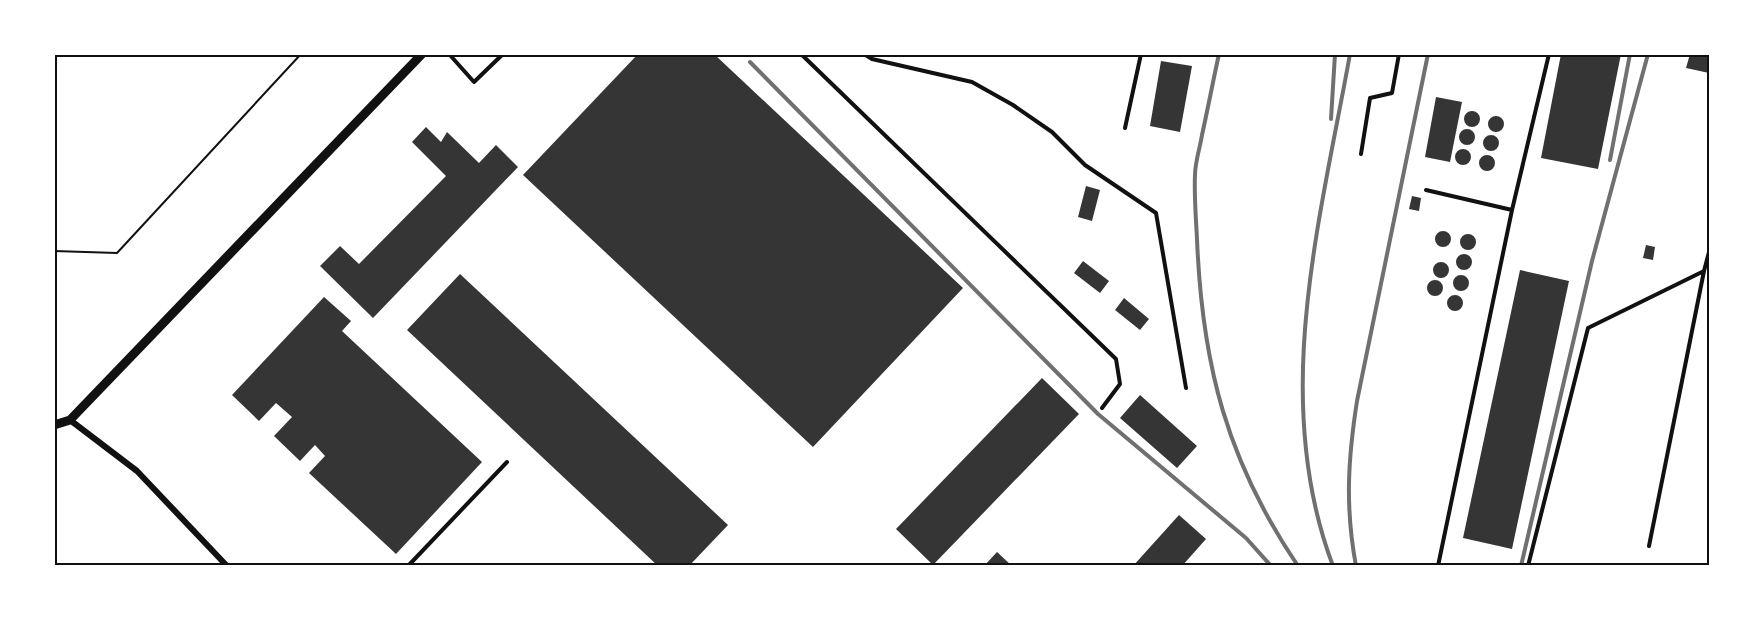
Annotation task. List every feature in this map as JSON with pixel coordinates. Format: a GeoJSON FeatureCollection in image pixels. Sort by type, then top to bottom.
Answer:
{"type":"FeatureCollection","features":[{"type":"Feature","properties":{"kind":"street"},"geometry":{"type":"LineString","coordinates":[[54,425],[70,420],[422,54]]}},
{"type":"Feature","properties":{"kind":"street"},"geometry":{"type":"LineString","coordinates":[[70,420],[137,471],[227,566]]}},
{"type":"Feature","properties":{"kind":"lane"},"geometry":{"type":"LineString","coordinates":[[449,54],[474,82],[503,54]]}},
{"type":"Feature","properties":{"kind":"lane"},"geometry":{"type":"LineString","coordinates":[[801,54],[1116,359],[1120,384],[1102,408]]}},
{"type":"Feature","properties":{"kind":"lane"},"geometry":{"type":"LineString","coordinates":[[864,54],[872,59],[972,82],[1013,105],[1052,132],[1085,165],[1155,213],[1186,388]]}},
{"type":"Feature","properties":{"kind":"lane"},"geometry":{"type":"LineString","coordinates":[[1125,128],[1141,54]]}},
{"type":"Feature","properties":{"kind":"lane"},"geometry":{"type":"LineString","coordinates":[[1361,154],[1370,98],[1392,93],[1399,54]]}},
{"type":"Feature","properties":{"kind":"lane"},"geometry":{"type":"LineString","coordinates":[[1438,566],[1512,210],[1549,54]]}},
{"type":"Feature","properties":{"kind":"lane"},"geometry":{"type":"LineString","coordinates":[[1426,190],[1512,210]]}},
{"type":"Feature","properties":{"kind":"lane"},"geometry":{"type":"LineString","coordinates":[[1649,546],[1709,252]]}},
{"type":"Feature","properties":{"kind":"lane"},"geometry":{"type":"LineString","coordinates":[[1528,566],[1588,328],[1704,271]]}},
{"type":"Feature","properties":{"kind":"lane"},"geometry":{"type":"LineString","coordinates":[[408,566],[507,462]]}},
{"type":"Feature","properties":{"kind":"path"},"geometry":{"type":"LineString","coordinates":[[54,251],[117,253],[301,54]]}},
{"type":"Feature","properties":{"kind":"building"},"geometry":{"type":"Polygon","coordinates":[[[638,54],[714,54],[963,288],[813,447],[523,175],[638,54]]]}},
{"type":"Feature","properties":{"kind":"building"},"geometry":{"type":"Polygon","coordinates":[[[1561,54],[1621,54],[1598,169],[1541,158],[1561,54]]]}},
{"type":"Feature","properties":{"kind":"building"},"geometry":{"type":"Polygon","coordinates":[[[1690,54],[1709,54],[1709,73],[1686,68],[1690,54]]]}},
{"type":"Feature","properties":{"kind":"building"},"geometry":{"type":"Polygon","coordinates":[[[1161,61],[1192,66],[1180,132],[1150,126],[1161,61]]]}},
{"type":"Feature","properties":{"kind":"building"},"geometry":{"type":"Polygon","coordinates":[[[1436,97],[1462,102],[1450,162],[1425,157],[1436,97]]]}},
{"type":"Feature","properties":{"kind":"building"},"geometry":{"type":"Polygon","coordinates":[[[1469,111],[1475,111],[1480,119],[1478,125],[1469,127],[1464,122],[1464,116],[1469,111]]]}},
{"type":"Feature","properties":{"kind":"building"},"geometry":{"type":"Polygon","coordinates":[[[1493,116],[1499,116],[1504,124],[1502,130],[1493,132],[1488,127],[1488,121],[1493,116]]]}},
{"type":"Feature","properties":{"kind":"building"},"geometry":{"type":"Polygon","coordinates":[[[426,127],[441,142],[447,132],[479,163],[496,145],[518,167],[373,318],[320,266],[340,246],[359,264],[446,176],[412,142],[426,127]]]}},
{"type":"Feature","properties":{"kind":"building"},"geometry":{"type":"Polygon","coordinates":[[[1464,129],[1470,129],[1475,137],[1473,143],[1464,145],[1459,140],[1459,134],[1464,129]]]}},
{"type":"Feature","properties":{"kind":"building"},"geometry":{"type":"Polygon","coordinates":[[[1488,135],[1494,135],[1499,143],[1497,149],[1488,151],[1483,146],[1483,140],[1488,135]]]}},
{"type":"Feature","properties":{"kind":"building"},"geometry":{"type":"Polygon","coordinates":[[[1460,149],[1466,149],[1471,157],[1469,163],[1460,165],[1455,160],[1455,154],[1460,149]]]}},
{"type":"Feature","properties":{"kind":"building"},"geometry":{"type":"Polygon","coordinates":[[[1484,155],[1490,155],[1495,163],[1493,169],[1484,171],[1479,166],[1479,160],[1484,155]]]}},
{"type":"Feature","properties":{"kind":"building"},"geometry":{"type":"Polygon","coordinates":[[[1086,186],[1100,190],[1092,221],[1078,217],[1086,186]]]}},
{"type":"Feature","properties":{"kind":"building"},"geometry":{"type":"Polygon","coordinates":[[[1412,196],[1421,198],[1419,211],[1409,209],[1412,196]]]}},
{"type":"Feature","properties":{"kind":"building"},"geometry":{"type":"Polygon","coordinates":[[[1440,231],[1446,231],[1451,239],[1449,245],[1440,247],[1435,242],[1435,236],[1440,231]]]}},
{"type":"Feature","properties":{"kind":"building"},"geometry":{"type":"Polygon","coordinates":[[[1465,234],[1471,234],[1476,242],[1474,248],[1465,250],[1460,245],[1460,239],[1465,234]]]}},
{"type":"Feature","properties":{"kind":"building"},"geometry":{"type":"Polygon","coordinates":[[[1646,245],[1655,247],[1653,260],[1643,258],[1646,245]]]}},
{"type":"Feature","properties":{"kind":"building"},"geometry":{"type":"Polygon","coordinates":[[[1461,254],[1467,254],[1472,262],[1470,268],[1461,270],[1456,265],[1456,259],[1461,254]]]}},
{"type":"Feature","properties":{"kind":"building"},"geometry":{"type":"Polygon","coordinates":[[[1083,261],[1109,281],[1100,293],[1074,273],[1083,261]]]}},
{"type":"Feature","properties":{"kind":"building"},"geometry":{"type":"Polygon","coordinates":[[[1438,262],[1444,262],[1449,270],[1447,276],[1438,278],[1433,273],[1433,267],[1438,262]]]}},
{"type":"Feature","properties":{"kind":"building"},"geometry":{"type":"Polygon","coordinates":[[[1520,270],[1569,281],[1512,549],[1463,538],[1520,270]]]}},
{"type":"Feature","properties":{"kind":"building"},"geometry":{"type":"Polygon","coordinates":[[[460,274],[728,525],[689,566],[658,566],[407,330],[460,274]]]}},
{"type":"Feature","properties":{"kind":"building"},"geometry":{"type":"Polygon","coordinates":[[[1458,275],[1464,275],[1469,283],[1467,289],[1458,291],[1453,286],[1453,280],[1458,275]]]}},
{"type":"Feature","properties":{"kind":"building"},"geometry":{"type":"Polygon","coordinates":[[[1432,280],[1438,280],[1443,288],[1441,294],[1432,296],[1427,291],[1427,285],[1432,280]]]}},
{"type":"Feature","properties":{"kind":"building"},"geometry":{"type":"Polygon","coordinates":[[[1452,295],[1458,295],[1463,303],[1461,309],[1452,311],[1447,306],[1447,300],[1452,295]]]}},
{"type":"Feature","properties":{"kind":"building"},"geometry":{"type":"Polygon","coordinates":[[[324,297],[351,321],[342,331],[482,462],[396,554],[309,473],[325,456],[315,445],[300,461],[274,436],[292,417],[276,403],[259,421],[232,395],[324,297]]]}},
{"type":"Feature","properties":{"kind":"building"},"geometry":{"type":"Polygon","coordinates":[[[1124,298],[1149,319],[1140,330],[1115,310],[1124,298]]]}},
{"type":"Feature","properties":{"kind":"building"},"geometry":{"type":"Polygon","coordinates":[[[1042,378],[1079,414],[933,565],[896,529],[1042,378]]]}},
{"type":"Feature","properties":{"kind":"building"},"geometry":{"type":"Polygon","coordinates":[[[1140,395],[1197,446],[1177,468],[1120,418],[1140,395]]]}},
{"type":"Feature","properties":{"kind":"building"},"geometry":{"type":"Polygon","coordinates":[[[1179,515],[1206,539],[1182,566],[1133,566],[1179,515]]]}},
{"type":"Feature","properties":{"kind":"building"},"geometry":{"type":"Polygon","coordinates":[[[997,552],[1012,566],[984,566],[997,552]]]}},
{"type":"Feature","properties":{"kind":"railway"},"geometry":{"type":"LineString","coordinates":[[1219,54],[1195,170],[1197,239],[1205,328],[1212,370],[1236,450],[1273,527],[1298,566]]}},
{"type":"Feature","properties":{"kind":"railway"},"geometry":{"type":"LineString","coordinates":[[1331,119],[1335,54]]}},
{"type":"Feature","properties":{"kind":"railway"},"geometry":{"type":"LineString","coordinates":[[1333,566],[1314,503],[1305,439],[1303,375],[1307,310],[1315,246],[1350,54]]}},
{"type":"Feature","properties":{"kind":"railway"},"geometry":{"type":"LineString","coordinates":[[1356,566],[1349,503],[1354,422],[1428,54]]}},
{"type":"Feature","properties":{"kind":"railway"},"geometry":{"type":"LineString","coordinates":[[1610,160],[1630,54]]}},
{"type":"Feature","properties":{"kind":"railway"},"geometry":{"type":"LineString","coordinates":[[1521,566],[1592,261],[1648,54]]}},
{"type":"Feature","properties":{"kind":"railway"},"geometry":{"type":"LineString","coordinates":[[750,62],[1098,414],[1246,538],[1271,566]]}}]}
